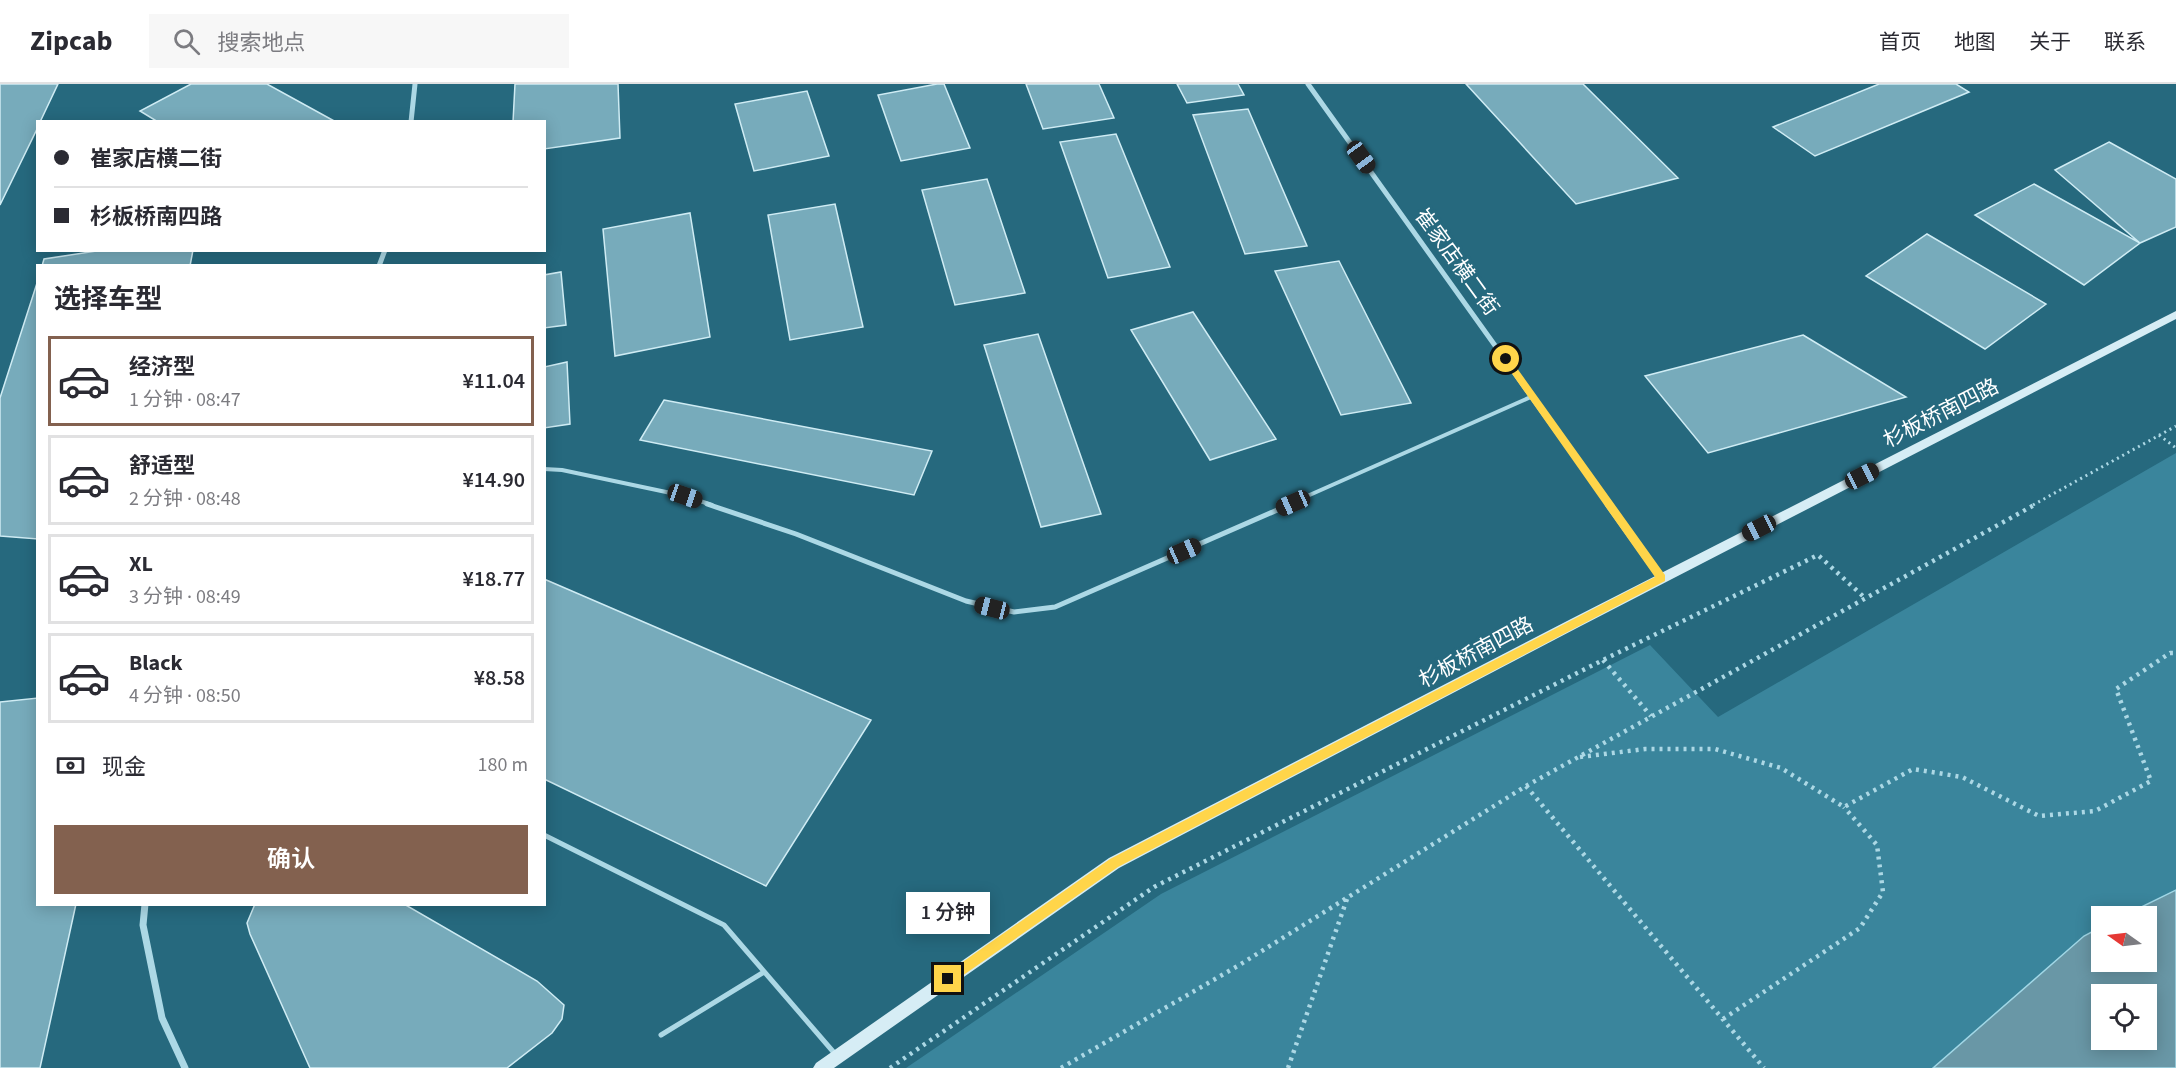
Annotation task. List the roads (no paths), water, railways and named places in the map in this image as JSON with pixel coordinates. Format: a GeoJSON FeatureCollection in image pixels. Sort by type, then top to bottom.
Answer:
{"type":"FeatureCollection","features":[{"type":"Feature","properties":{"kind":"street"},"geometry":{"type":"LineString","coordinates":[[411,120],[415,84]]}},
{"type":"Feature","properties":{"kind":"street","name":"崔家店横二街"},"geometry":{"type":"LineString","coordinates":[[1308,84],[1661,578]]}},
{"type":"Feature","properties":{"kind":"street","name":"杉板桥南四路"},"geometry":{"type":"LineString","coordinates":[[821,1068],[1114,863],[1661,578],[2176,315]]}},
{"type":"Feature","properties":{"kind":"street"},"geometry":{"type":"LineString","coordinates":[[146,906],[143,925],[162,1018],[185,1068]]}},
{"type":"Feature","properties":{"kind":"lane"},"geometry":{"type":"LineString","coordinates":[[546,469],[562,470],[685,496],[796,534],[966,602],[1014,612],[1035,611],[1055,607],[1096,590],[1533,396]]}},
{"type":"Feature","properties":{"kind":"lane"},"geometry":{"type":"LineString","coordinates":[[546,837],[724,925],[837,1057]]}},
{"type":"Feature","properties":{"kind":"lane"},"geometry":{"type":"LineString","coordinates":[[661,1035],[764,972]]}}]}
